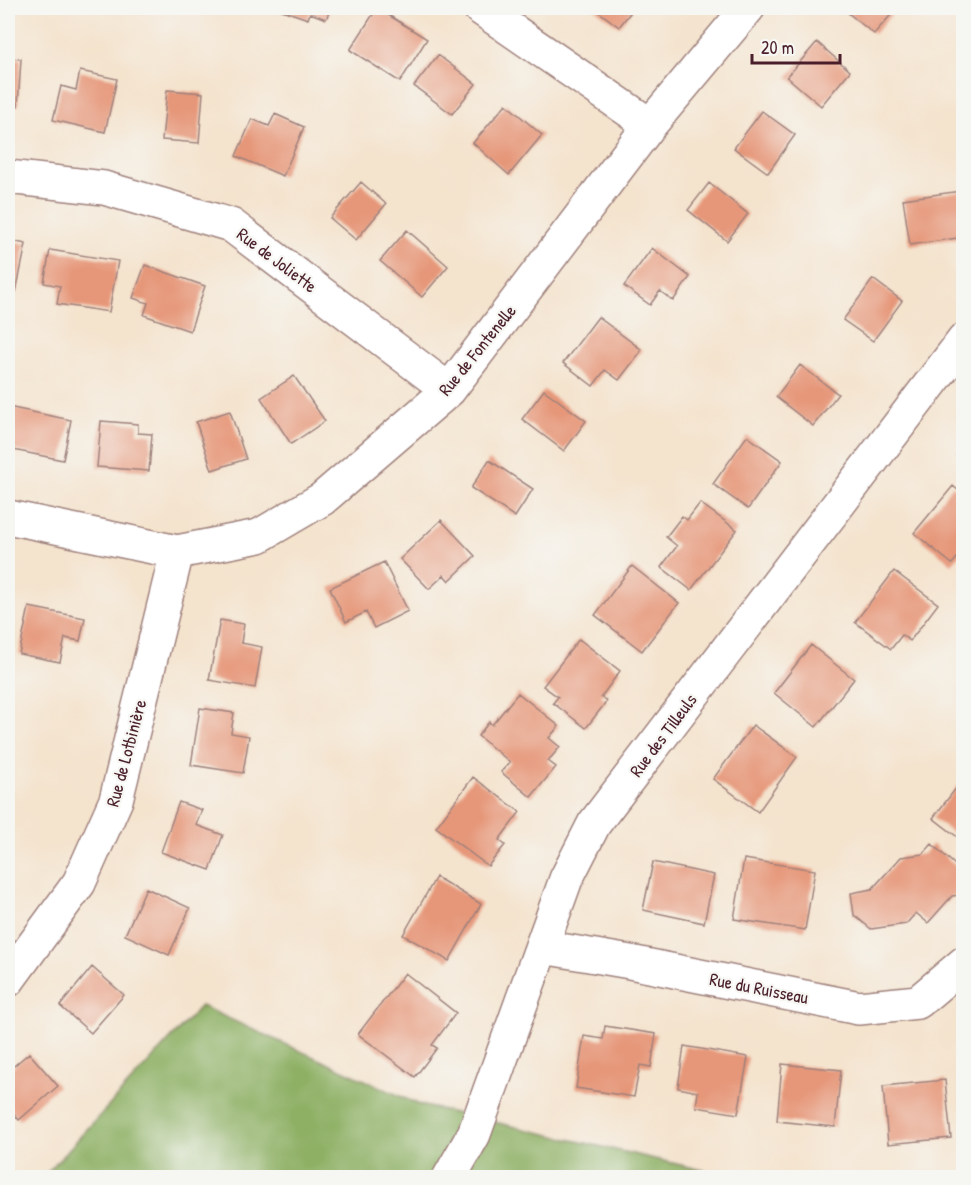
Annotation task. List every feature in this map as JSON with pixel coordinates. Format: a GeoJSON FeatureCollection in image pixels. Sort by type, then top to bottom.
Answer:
{"type":"FeatureCollection","features":[{"type":"Feature","properties":{"kind":"street"},"geometry":{"type":"LineString","coordinates":[[480,8],[650,125]]}},
{"type":"Feature","properties":{"kind":"street","name":"Rue de Fontenelle"},"geometry":{"type":"LineString","coordinates":[[8,517],[177,552],[259,536],[322,499],[449,390],[650,125],[748,8]]}},
{"type":"Feature","properties":{"kind":"street","name":"Rue de Joliette"},"geometry":{"type":"LineString","coordinates":[[8,177],[104,188],[231,225],[449,390]]}},
{"type":"Feature","properties":{"kind":"street","name":"Rue des Tilleuls"},"geometry":{"type":"LineString","coordinates":[[449,1178],[474,1134],[566,879],[594,824],[963,340]]}},
{"type":"Feature","properties":{"kind":"street","name":"Rue de Lotbinière"},"geometry":{"type":"LineString","coordinates":[[10,971],[79,883],[116,800],[177,552]]}},
{"type":"Feature","properties":{"kind":"street","name":"Rue du Ruisseau"},"geometry":{"type":"LineString","coordinates":[[543,947],[859,1008],[918,1002],[963,963]]}},
{"type":"Feature","properties":{"kind":"green space"},"geometry":{"type":"Polygon","coordinates":[[[201,1006],[420,1105],[733,1177],[42,1178],[201,1006]]]}},
{"type":"Feature","properties":{"kind":"building"},"geometry":{"type":"Polygon","coordinates":[[[276,8],[331,8],[326,19],[310,13],[308,19],[276,8]]]}},
{"type":"Feature","properties":{"kind":"building"},"geometry":{"type":"Polygon","coordinates":[[[377,8],[427,39],[400,82],[350,50],[377,8]]]}},
{"type":"Feature","properties":{"kind":"building"},"geometry":{"type":"Polygon","coordinates":[[[594,8],[634,8],[619,27],[594,8]]]}},
{"type":"Feature","properties":{"kind":"building"},"geometry":{"type":"Polygon","coordinates":[[[842,8],[897,8],[874,34],[842,8]]]}},
{"type":"Feature","properties":{"kind":"building"},"geometry":{"type":"Polygon","coordinates":[[[817,42],[850,71],[821,106],[787,77],[817,42]]]}},
{"type":"Feature","properties":{"kind":"building"},"geometry":{"type":"Polygon","coordinates":[[[438,55],[476,84],[452,114],[414,86],[438,55]]]}},
{"type":"Feature","properties":{"kind":"building"},"geometry":{"type":"Polygon","coordinates":[[[8,58],[21,59],[18,106],[8,105],[8,58]]]}},
{"type":"Feature","properties":{"kind":"building"},"geometry":{"type":"Polygon","coordinates":[[[80,71],[117,79],[105,132],[53,120],[61,86],[76,90],[80,71]]]}},
{"type":"Feature","properties":{"kind":"building"},"geometry":{"type":"Polygon","coordinates":[[[167,90],[203,93],[199,143],[162,140],[167,90]]]}},
{"type":"Feature","properties":{"kind":"building"},"geometry":{"type":"Polygon","coordinates":[[[506,104],[542,135],[509,175],[473,143],[506,104]]]}},
{"type":"Feature","properties":{"kind":"building"},"geometry":{"type":"Polygon","coordinates":[[[762,111],[795,135],[768,173],[734,148],[762,111]]]}},
{"type":"Feature","properties":{"kind":"building"},"geometry":{"type":"Polygon","coordinates":[[[275,114],[304,127],[283,176],[236,156],[252,119],[269,126],[275,114]]]}},
{"type":"Feature","properties":{"kind":"building"},"geometry":{"type":"Polygon","coordinates":[[[361,182],[386,204],[356,240],[330,218],[361,182]]]}},
{"type":"Feature","properties":{"kind":"building"},"geometry":{"type":"Polygon","coordinates":[[[709,183],[748,214],[727,241],[688,210],[709,183]]]}},
{"type":"Feature","properties":{"kind":"building"},"geometry":{"type":"Polygon","coordinates":[[[961,191],[964,237],[910,245],[903,199],[961,191]]]}},
{"type":"Feature","properties":{"kind":"building"},"geometry":{"type":"Polygon","coordinates":[[[407,230],[448,266],[422,297],[380,261],[407,230]]]}},
{"type":"Feature","properties":{"kind":"building"},"geometry":{"type":"Polygon","coordinates":[[[8,240],[26,244],[16,292],[8,290],[8,240]]]}},
{"type":"Feature","properties":{"kind":"building"},"geometry":{"type":"Polygon","coordinates":[[[652,248],[690,277],[673,301],[660,291],[650,305],[624,286],[652,248]]]}},
{"type":"Feature","properties":{"kind":"building"},"geometry":{"type":"Polygon","coordinates":[[[50,250],[118,261],[109,312],[57,304],[60,286],[44,283],[50,250]]]}},
{"type":"Feature","properties":{"kind":"building"},"geometry":{"type":"Polygon","coordinates":[[[145,265],[205,286],[190,331],[144,315],[148,303],[133,298],[145,265]]]}},
{"type":"Feature","properties":{"kind":"building"},"geometry":{"type":"Polygon","coordinates":[[[873,279],[902,301],[873,341],[843,320],[873,279]]]}},
{"type":"Feature","properties":{"kind":"building"},"geometry":{"type":"Polygon","coordinates":[[[598,317],[642,350],[619,380],[605,370],[593,386],[563,363],[598,317]]]}},
{"type":"Feature","properties":{"kind":"building"},"geometry":{"type":"Polygon","coordinates":[[[800,365],[838,394],[813,426],[776,397],[800,365]]]}},
{"type":"Feature","properties":{"kind":"building"},"geometry":{"type":"Polygon","coordinates":[[[294,376],[325,421],[291,444],[261,398],[294,376]]]}},
{"type":"Feature","properties":{"kind":"building"},"geometry":{"type":"Polygon","coordinates":[[[544,390],[586,421],[564,451],[522,419],[544,390]]]}},
{"type":"Feature","properties":{"kind":"building"},"geometry":{"type":"Polygon","coordinates":[[[8,407],[71,420],[63,460],[8,449],[8,407]]]}},
{"type":"Feature","properties":{"kind":"building"},"geometry":{"type":"Polygon","coordinates":[[[230,411],[246,459],[212,470],[196,422],[230,411]]]}},
{"type":"Feature","properties":{"kind":"building"},"geometry":{"type":"Polygon","coordinates":[[[101,421],[138,424],[138,433],[152,434],[149,471],[97,467],[101,421]]]}},
{"type":"Feature","properties":{"kind":"building"},"geometry":{"type":"Polygon","coordinates":[[[747,436],[782,461],[748,509],[713,484],[747,436]]]}},
{"type":"Feature","properties":{"kind":"building"},"geometry":{"type":"Polygon","coordinates":[[[964,444],[964,458],[957,453],[964,444]]]}},
{"type":"Feature","properties":{"kind":"building"},"geometry":{"type":"Polygon","coordinates":[[[489,460],[533,489],[515,517],[471,488],[489,460]]]}},
{"type":"Feature","properties":{"kind":"building"},"geometry":{"type":"Polygon","coordinates":[[[953,486],[964,495],[964,550],[952,564],[914,533],[953,486]]]}},
{"type":"Feature","properties":{"kind":"building"},"geometry":{"type":"Polygon","coordinates":[[[700,503],[737,530],[691,590],[661,567],[677,546],[666,537],[682,516],[687,520],[700,503]]]}},
{"type":"Feature","properties":{"kind":"building"},"geometry":{"type":"Polygon","coordinates":[[[441,520],[475,556],[449,581],[444,575],[429,589],[400,559],[441,520]]]}},
{"type":"Feature","properties":{"kind":"building"},"geometry":{"type":"Polygon","coordinates":[[[384,562],[408,611],[374,628],[366,612],[346,622],[330,588],[384,562]]]}},
{"type":"Feature","properties":{"kind":"building"},"geometry":{"type":"Polygon","coordinates":[[[632,566],[679,603],[642,651],[595,615],[632,566]]]}},
{"type":"Feature","properties":{"kind":"building"},"geometry":{"type":"Polygon","coordinates":[[[894,571],[938,604],[910,641],[902,635],[891,649],[855,622],[894,571]]]}},
{"type":"Feature","properties":{"kind":"building"},"geometry":{"type":"Polygon","coordinates":[[[29,607],[85,618],[80,641],[65,638],[60,662],[19,654],[29,607]]]}},
{"type":"Feature","properties":{"kind":"building"},"geometry":{"type":"Polygon","coordinates":[[[220,620],[244,624],[241,643],[262,647],[255,688],[209,680],[220,620]]]}},
{"type":"Feature","properties":{"kind":"building"},"geometry":{"type":"Polygon","coordinates":[[[579,639],[620,671],[601,697],[607,701],[586,728],[553,703],[558,697],[543,686],[579,639]]]}},
{"type":"Feature","properties":{"kind":"building"},"geometry":{"type":"Polygon","coordinates":[[[811,645],[854,679],[816,727],[774,693],[811,645]]]}},
{"type":"Feature","properties":{"kind":"building"},"geometry":{"type":"Polygon","coordinates":[[[518,693],[559,726],[549,738],[560,747],[548,761],[556,767],[531,797],[501,772],[510,762],[478,736],[489,722],[492,725],[518,693]]]}},
{"type":"Feature","properties":{"kind":"building"},"geometry":{"type":"Polygon","coordinates":[[[200,708],[234,713],[231,733],[249,736],[243,773],[191,765],[200,708]]]}},
{"type":"Feature","properties":{"kind":"building"},"geometry":{"type":"Polygon","coordinates":[[[753,725],[797,757],[758,812],[713,779],[753,725]]]}},
{"type":"Feature","properties":{"kind":"building"},"geometry":{"type":"Polygon","coordinates":[[[473,777],[520,812],[499,840],[505,845],[488,866],[436,827],[473,777]]]}},
{"type":"Feature","properties":{"kind":"building"},"geometry":{"type":"Polygon","coordinates":[[[964,778],[964,842],[933,818],[964,778]]]}},
{"type":"Feature","properties":{"kind":"building"},"geometry":{"type":"Polygon","coordinates":[[[179,802],[202,810],[196,825],[223,835],[210,870],[161,852],[179,802]]]}},
{"type":"Feature","properties":{"kind":"building"},"geometry":{"type":"Polygon","coordinates":[[[932,844],[964,873],[964,891],[960,895],[952,896],[928,923],[916,913],[906,924],[871,929],[854,915],[851,893],[872,889],[901,857],[923,854],[932,844]]]}},
{"type":"Feature","properties":{"kind":"building"},"geometry":{"type":"Polygon","coordinates":[[[744,859],[815,870],[805,930],[734,919],[744,859]]]}},
{"type":"Feature","properties":{"kind":"building"},"geometry":{"type":"Polygon","coordinates":[[[653,862],[714,875],[704,923],[643,910],[653,862]]]}},
{"type":"Feature","properties":{"kind":"building"},"geometry":{"type":"Polygon","coordinates":[[[436,877],[481,904],[449,961],[403,935],[436,877]]]}},
{"type":"Feature","properties":{"kind":"building"},"geometry":{"type":"Polygon","coordinates":[[[146,888],[190,908],[169,955],[125,935],[146,888]]]}},
{"type":"Feature","properties":{"kind":"building"},"geometry":{"type":"Polygon","coordinates":[[[92,967],[124,995],[91,1033],[60,1006],[92,967]]]}},
{"type":"Feature","properties":{"kind":"building"},"geometry":{"type":"Polygon","coordinates":[[[405,973],[456,1013],[432,1045],[437,1048],[415,1077],[358,1034],[405,973]]]}},
{"type":"Feature","properties":{"kind":"building"},"geometry":{"type":"Polygon","coordinates":[[[605,1026],[656,1034],[651,1067],[640,1065],[634,1097],[576,1088],[584,1036],[603,1039],[605,1026]]]}},
{"type":"Feature","properties":{"kind":"building"},"geometry":{"type":"Polygon","coordinates":[[[684,1046],[748,1057],[738,1114],[696,1107],[698,1092],[678,1088],[684,1046]]]}},
{"type":"Feature","properties":{"kind":"building"},"geometry":{"type":"Polygon","coordinates":[[[29,1053],[58,1086],[19,1120],[8,1107],[8,1071],[29,1053]]]}},
{"type":"Feature","properties":{"kind":"building"},"geometry":{"type":"Polygon","coordinates":[[[782,1064],[841,1070],[835,1127],[777,1121],[782,1064]]]}},
{"type":"Feature","properties":{"kind":"building"},"geometry":{"type":"Polygon","coordinates":[[[945,1080],[951,1138],[888,1144],[883,1086],[945,1080]]]}}]}
